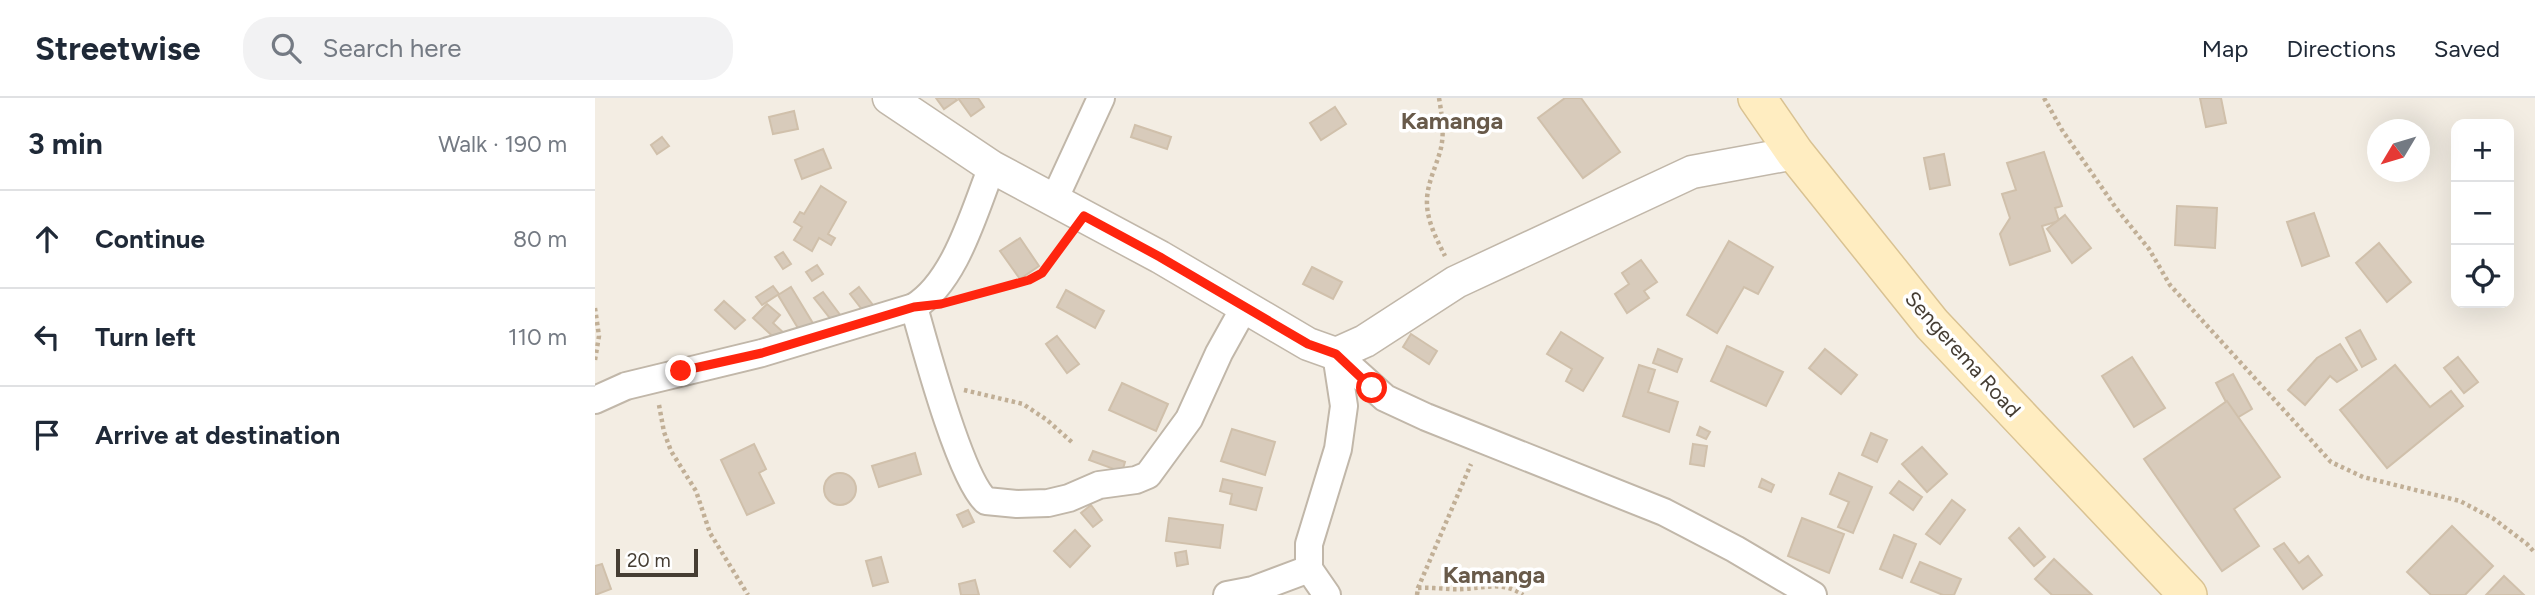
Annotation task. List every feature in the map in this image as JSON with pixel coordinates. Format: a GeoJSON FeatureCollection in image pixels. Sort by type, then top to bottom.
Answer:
{"type":"FeatureCollection","features":[{"type":"Feature","properties":{"kind":"main road","name":"Sengerema Road"},"geometry":{"type":"LineString","coordinates":[[1757,98],[1795,153],[1932,324],[2188,595]]}},
{"type":"Feature","properties":{"kind":"street"},"geometry":{"type":"LineString","coordinates":[[889,98],[992,167],[1160,257],[1308,344],[1336,354],[1385,397],[1664,512],[1735,549],[1813,595]]}},
{"type":"Feature","properties":{"kind":"street"},"geometry":{"type":"LineString","coordinates":[[1054,200],[1101,98]]}},
{"type":"Feature","properties":{"kind":"street"},"geometry":{"type":"LineString","coordinates":[[1336,354],[1365,341],[1456,282],[1692,172],[1795,153]]}},
{"type":"Feature","properties":{"kind":"street"},"geometry":{"type":"LineString","coordinates":[[595,400],[626,386],[762,353],[914,307],[930,295],[953,262],[992,167]]}},
{"type":"Feature","properties":{"kind":"street"},"geometry":{"type":"LineString","coordinates":[[914,307],[953,432],[975,487],[986,501],[1017,504],[1057,501],[1091,487],[1136,480],[1148,475],[1189,419],[1219,353],[1244,308]]}},
{"type":"Feature","properties":{"kind":"street"},"geometry":{"type":"LineString","coordinates":[[1327,595],[1309,569],[1309,544],[1338,449],[1344,405],[1336,354]]}},
{"type":"Feature","properties":{"kind":"street"},"geometry":{"type":"LineString","coordinates":[[1227,595],[1253,590],[1309,569]]}},
{"type":"Feature","properties":{"kind":"path"},"geometry":{"type":"LineString","coordinates":[[1440,98],[1443,134],[1427,204],[1431,225],[1456,282]]}},
{"type":"Feature","properties":{"kind":"path"},"geometry":{"type":"LineString","coordinates":[[2044,98],[2062,130],[2116,208],[2149,249],[2170,285],[2332,461],[2363,477],[2460,501],[2494,519],[2535,553]]}},
{"type":"Feature","properties":{"kind":"path"},"geometry":{"type":"LineString","coordinates":[[914,307],[941,304],[1034,278],[1045,269],[1084,216]]}},
{"type":"Feature","properties":{"kind":"path"},"geometry":{"type":"LineString","coordinates":[[595,308],[599,336],[595,360]]}},
{"type":"Feature","properties":{"kind":"path"},"geometry":{"type":"LineString","coordinates":[[658,377],[659,410],[671,451],[696,491],[710,533],[748,595]]}},
{"type":"Feature","properties":{"kind":"path"},"geometry":{"type":"LineString","coordinates":[[960,387],[1023,404],[1075,444]]}},
{"type":"Feature","properties":{"kind":"path"},"geometry":{"type":"LineString","coordinates":[[1417,595],[1482,438]]}},
{"type":"Feature","properties":{"kind":"path"},"geometry":{"type":"LineString","coordinates":[[1418,588],[1463,589],[1492,585],[1508,587],[1523,595]]}},
{"type":"Feature","properties":{"kind":"building"},"geometry":{"type":"Polygon","coordinates":[[[936,98],[955,98],[957,100],[944,109],[936,98]]]}},
{"type":"Feature","properties":{"kind":"building"},"geometry":{"type":"Polygon","coordinates":[[[958,98],[978,98],[984,107],[971,116],[958,98]]]}},
{"type":"Feature","properties":{"kind":"building"},"geometry":{"type":"Polygon","coordinates":[[[1565,98],[1581,98],[1620,152],[1583,178],[1538,118],[1565,98]]]}},
{"type":"Feature","properties":{"kind":"building"},"geometry":{"type":"Polygon","coordinates":[[[2200,98],[2221,98],[2226,123],[2206,127],[2200,98]]]}},
{"type":"Feature","properties":{"kind":"building"},"geometry":{"type":"Polygon","coordinates":[[[1335,107],[1346,124],[1321,140],[1310,123],[1335,107]]]}},
{"type":"Feature","properties":{"kind":"building"},"geometry":{"type":"Polygon","coordinates":[[[794,111],[798,129],[773,134],[769,117],[794,111]]]}},
{"type":"Feature","properties":{"kind":"building"},"geometry":{"type":"Polygon","coordinates":[[[1135,125],[1171,137],[1167,149],[1131,137],[1135,125]]]}},
{"type":"Feature","properties":{"kind":"building"},"geometry":{"type":"Polygon","coordinates":[[[662,137],[669,146],[657,154],[651,145],[662,137]]]}},
{"type":"Feature","properties":{"kind":"building"},"geometry":{"type":"Polygon","coordinates":[[[823,149],[831,168],[802,179],[795,160],[823,149]]]}},
{"type":"Feature","properties":{"kind":"building"},"geometry":{"type":"Polygon","coordinates":[[[2044,152],[2062,206],[2055,208],[2059,221],[2042,226],[2050,251],[2010,265],[2000,234],[2010,218],[2002,194],[2016,190],[2007,163],[2044,152]]]}},
{"type":"Feature","properties":{"kind":"building"},"geometry":{"type":"Polygon","coordinates":[[[1944,154],[1950,185],[1930,189],[1924,158],[1944,154]]]}},
{"type":"Feature","properties":{"kind":"building"},"geometry":{"type":"Polygon","coordinates":[[[821,186],[846,202],[828,234],[835,238],[831,245],[819,238],[812,251],[794,240],[802,227],[794,222],[800,212],[804,214],[821,186]]]}},
{"type":"Feature","properties":{"kind":"building"},"geometry":{"type":"Polygon","coordinates":[[[2177,206],[2217,208],[2215,248],[2175,245],[2177,206]]]}},
{"type":"Feature","properties":{"kind":"building"},"geometry":{"type":"Polygon","coordinates":[[[2314,213],[2329,256],[2302,266],[2287,222],[2314,213]]]}},
{"type":"Feature","properties":{"kind":"building"},"geometry":{"type":"Polygon","coordinates":[[[2065,215],[2091,248],[2072,263],[2047,229],[2065,215]]]}},
{"type":"Feature","properties":{"kind":"building"},"geometry":{"type":"Polygon","coordinates":[[[1020,238],[1039,266],[1020,279],[1000,251],[1020,238]]]}},
{"type":"Feature","properties":{"kind":"building"},"geometry":{"type":"Polygon","coordinates":[[[1729,241],[1773,267],[1758,294],[1744,287],[1717,333],[1687,315],[1729,241]]]}},
{"type":"Feature","properties":{"kind":"building"},"geometry":{"type":"Polygon","coordinates":[[[2379,243],[2411,282],[2387,302],[2356,263],[2379,243]]]}},
{"type":"Feature","properties":{"kind":"building"},"geometry":{"type":"Polygon","coordinates":[[[783,252],[791,264],[783,269],[775,257],[783,252]]]}},
{"type":"Feature","properties":{"kind":"building"},"geometry":{"type":"Polygon","coordinates":[[[1641,260],[1657,282],[1644,291],[1649,298],[1627,313],[1615,294],[1629,284],[1622,273],[1641,260]]]}},
{"type":"Feature","properties":{"kind":"building"},"geometry":{"type":"Polygon","coordinates":[[[817,265],[823,274],[812,281],[806,272],[817,265]]]}},
{"type":"Feature","properties":{"kind":"building"},"geometry":{"type":"Polygon","coordinates":[[[1312,267],[1342,282],[1333,299],[1303,284],[1312,267]]]}},
{"type":"Feature","properties":{"kind":"building"},"geometry":{"type":"Polygon","coordinates":[[[773,286],[779,294],[762,305],[756,297],[773,286]]]}},
{"type":"Feature","properties":{"kind":"building"},"geometry":{"type":"Polygon","coordinates":[[[791,287],[814,325],[801,333],[778,295],[791,287]]]}},
{"type":"Feature","properties":{"kind":"building"},"geometry":{"type":"Polygon","coordinates":[[[859,287],[873,305],[864,312],[850,294],[859,287]]]}},
{"type":"Feature","properties":{"kind":"building"},"geometry":{"type":"Polygon","coordinates":[[[1066,290],[1104,311],[1095,328],[1057,307],[1066,290]]]}},
{"type":"Feature","properties":{"kind":"building"},"geometry":{"type":"Polygon","coordinates":[[[823,292],[841,316],[833,322],[814,298],[823,292]]]}},
{"type":"Feature","properties":{"kind":"building"},"geometry":{"type":"Polygon","coordinates":[[[724,301],[745,320],[735,329],[715,310],[724,301]]]}},
{"type":"Feature","properties":{"kind":"building"},"geometry":{"type":"Polygon","coordinates":[[[767,304],[780,315],[773,323],[786,335],[779,342],[753,318],[767,304]]]}},
{"type":"Feature","properties":{"kind":"building"},"geometry":{"type":"Polygon","coordinates":[[[2360,330],[2376,359],[2362,367],[2346,338],[2360,330]]]}},
{"type":"Feature","properties":{"kind":"building"},"geometry":{"type":"Polygon","coordinates":[[[1561,332],[1603,358],[1583,391],[1566,381],[1572,369],[1547,354],[1561,332]]]}},
{"type":"Feature","properties":{"kind":"building"},"geometry":{"type":"Polygon","coordinates":[[[1411,334],[1437,351],[1429,364],[1403,347],[1411,334]]]}},
{"type":"Feature","properties":{"kind":"building"},"geometry":{"type":"Polygon","coordinates":[[[1057,336],[1079,364],[1067,373],[1046,344],[1057,336]]]}},
{"type":"Feature","properties":{"kind":"building"},"geometry":{"type":"Polygon","coordinates":[[[2340,344],[2357,370],[2337,382],[2330,376],[2305,405],[2288,390],[2317,358],[2340,344]]]}},
{"type":"Feature","properties":{"kind":"building"},"geometry":{"type":"Polygon","coordinates":[[[1727,346],[1783,372],[1766,406],[1711,381],[1727,346]]]}},
{"type":"Feature","properties":{"kind":"building"},"geometry":{"type":"Polygon","coordinates":[[[1658,349],[1682,359],[1677,372],[1653,363],[1658,349]]]}},
{"type":"Feature","properties":{"kind":"building"},"geometry":{"type":"Polygon","coordinates":[[[1825,349],[1857,375],[1841,394],[1809,368],[1825,349]]]}},
{"type":"Feature","properties":{"kind":"building"},"geometry":{"type":"Polygon","coordinates":[[[2132,357],[2165,408],[2134,427],[2102,376],[2132,357]]]}},
{"type":"Feature","properties":{"kind":"building"},"geometry":{"type":"Polygon","coordinates":[[[2458,357],[2478,382],[2464,393],[2444,368],[2458,357]]]}},
{"type":"Feature","properties":{"kind":"building"},"geometry":{"type":"Polygon","coordinates":[[[1639,365],[1655,370],[1648,392],[1678,402],[1669,432],[1623,416],[1639,365]]]}},
{"type":"Feature","properties":{"kind":"building"},"geometry":{"type":"Polygon","coordinates":[[[2395,365],[2430,407],[2451,391],[2463,406],[2387,468],[2340,410],[2395,365]]]}},
{"type":"Feature","properties":{"kind":"building"},"geometry":{"type":"Polygon","coordinates":[[[2233,374],[2252,409],[2235,419],[2216,383],[2233,374]]]}},
{"type":"Feature","properties":{"kind":"building"},"geometry":{"type":"Polygon","coordinates":[[[1122,383],[1168,404],[1156,431],[1109,410],[1122,383]]]}},
{"type":"Feature","properties":{"kind":"building"},"geometry":{"type":"Polygon","coordinates":[[[2227,401],[2280,477],[2234,509],[2259,546],[2222,571],[2144,459],[2227,401]]]}},
{"type":"Feature","properties":{"kind":"building"},"geometry":{"type":"Polygon","coordinates":[[[1700,427],[1710,432],[1706,439],[1697,435],[1700,427]]]}},
{"type":"Feature","properties":{"kind":"building"},"geometry":{"type":"Polygon","coordinates":[[[1232,429],[1275,442],[1265,475],[1221,461],[1232,429]]]}},
{"type":"Feature","properties":{"kind":"building"},"geometry":{"type":"Polygon","coordinates":[[[1871,433],[1887,440],[1877,462],[1862,455],[1871,433]]]}},
{"type":"Feature","properties":{"kind":"building"},"geometry":{"type":"Polygon","coordinates":[[[754,444],[766,469],[759,473],[774,503],[747,515],[721,460],[754,444]]]}},
{"type":"Feature","properties":{"kind":"building"},"geometry":{"type":"Polygon","coordinates":[[[1693,444],[1707,446],[1704,466],[1690,464],[1693,444]]]}},
{"type":"Feature","properties":{"kind":"building"},"geometry":{"type":"Polygon","coordinates":[[[1922,447],[1947,474],[1927,492],[1902,464],[1922,447]]]}},
{"type":"Feature","properties":{"kind":"building"},"geometry":{"type":"Polygon","coordinates":[[[1093,451],[1125,462],[1122,472],[1089,460],[1093,451]]]}},
{"type":"Feature","properties":{"kind":"building"},"geometry":{"type":"Polygon","coordinates":[[[915,453],[921,474],[879,487],[872,466],[915,453]]]}},
{"type":"Feature","properties":{"kind":"building"},"geometry":{"type":"Polygon","coordinates":[[[840,473],[851,478],[856,489],[851,500],[840,505],[829,500],[824,489],[829,478],[840,473]]]}},
{"type":"Feature","properties":{"kind":"building"},"geometry":{"type":"Polygon","coordinates":[[[1839,473],[1872,487],[1853,533],[1838,527],[1849,502],[1830,494],[1839,473]]]}},
{"type":"Feature","properties":{"kind":"building"},"geometry":{"type":"Polygon","coordinates":[[[1223,479],[1262,488],[1256,510],[1230,504],[1232,494],[1220,491],[1223,479]]]}},
{"type":"Feature","properties":{"kind":"building"},"geometry":{"type":"Polygon","coordinates":[[[1762,479],[1774,485],[1771,492],[1759,487],[1762,479]]]}},
{"type":"Feature","properties":{"kind":"building"},"geometry":{"type":"Polygon","coordinates":[[[1899,481],[1922,497],[1913,510],[1890,493],[1899,481]]]}},
{"type":"Feature","properties":{"kind":"building"},"geometry":{"type":"Polygon","coordinates":[[[1952,500],[1965,510],[1940,544],[1926,534],[1952,500]]]}},
{"type":"Feature","properties":{"kind":"building"},"geometry":{"type":"Polygon","coordinates":[[[1091,505],[1102,520],[1093,527],[1081,513],[1091,505]]]}},
{"type":"Feature","properties":{"kind":"building"},"geometry":{"type":"Polygon","coordinates":[[[968,510],[974,522],[963,527],[957,515],[968,510]]]}},
{"type":"Feature","properties":{"kind":"building"},"geometry":{"type":"Polygon","coordinates":[[[1169,518],[1223,525],[1220,548],[1166,541],[1169,518]]]}},
{"type":"Feature","properties":{"kind":"building"},"geometry":{"type":"Polygon","coordinates":[[[1802,518],[1844,534],[1829,573],[1788,556],[1802,518]]]}},
{"type":"Feature","properties":{"kind":"building"},"geometry":{"type":"Polygon","coordinates":[[[2452,526],[2493,566],[2465,595],[2431,595],[2407,572],[2452,526]]]}},
{"type":"Feature","properties":{"kind":"building"},"geometry":{"type":"Polygon","coordinates":[[[2019,528],[2045,557],[2034,566],[2009,538],[2019,528]]]}},
{"type":"Feature","properties":{"kind":"building"},"geometry":{"type":"Polygon","coordinates":[[[1075,530],[1090,546],[1070,567],[1054,551],[1075,530]]]}},
{"type":"Feature","properties":{"kind":"building"},"geometry":{"type":"Polygon","coordinates":[[[1894,535],[1916,544],[1902,578],[1880,569],[1894,535]]]}},
{"type":"Feature","properties":{"kind":"building"},"geometry":{"type":"Polygon","coordinates":[[[2284,543],[2299,563],[2308,556],[2322,575],[2303,589],[2274,549],[2284,543]]]}},
{"type":"Feature","properties":{"kind":"building"},"geometry":{"type":"Polygon","coordinates":[[[1186,551],[1188,564],[1177,566],[1175,553],[1186,551]]]}},
{"type":"Feature","properties":{"kind":"building"},"geometry":{"type":"Polygon","coordinates":[[[881,557],[888,582],[873,586],[866,561],[881,557]]]}},
{"type":"Feature","properties":{"kind":"building"},"geometry":{"type":"Polygon","coordinates":[[[2054,559],[2092,595],[2052,595],[2035,579],[2054,559]]]}},
{"type":"Feature","properties":{"kind":"building"},"geometry":{"type":"Polygon","coordinates":[[[1920,562],[1961,579],[1954,595],[1943,595],[1911,582],[1920,562]]]}},
{"type":"Feature","properties":{"kind":"building"},"geometry":{"type":"Polygon","coordinates":[[[602,564],[611,589],[595,595],[595,566],[602,564]]]}},
{"type":"Feature","properties":{"kind":"building"},"geometry":{"type":"Polygon","coordinates":[[[2504,576],[2524,595],[2486,595],[2504,576]]]}},
{"type":"Feature","properties":{"kind":"building"},"geometry":{"type":"Polygon","coordinates":[[[975,580],[979,595],[961,595],[959,584],[975,580]]]}},
{"type":"Feature","properties":{"kind":"district","name":"Kamanga"},"geometry":{"type":"Point","coordinates":[1452,120]}},
{"type":"Feature","properties":{"kind":"district","name":"Kamanga"},"geometry":{"type":"Point","coordinates":[1494,574]}},
{"type":"Feature","properties":{"kind":"route"},"geometry":{"type":"LineString","coordinates":[[681,371],[762,353],[914,307],[941,304],[1029,280],[1042,273],[1084,216],[1160,257],[1308,344],[1336,354],[1372,388]]}}]}
